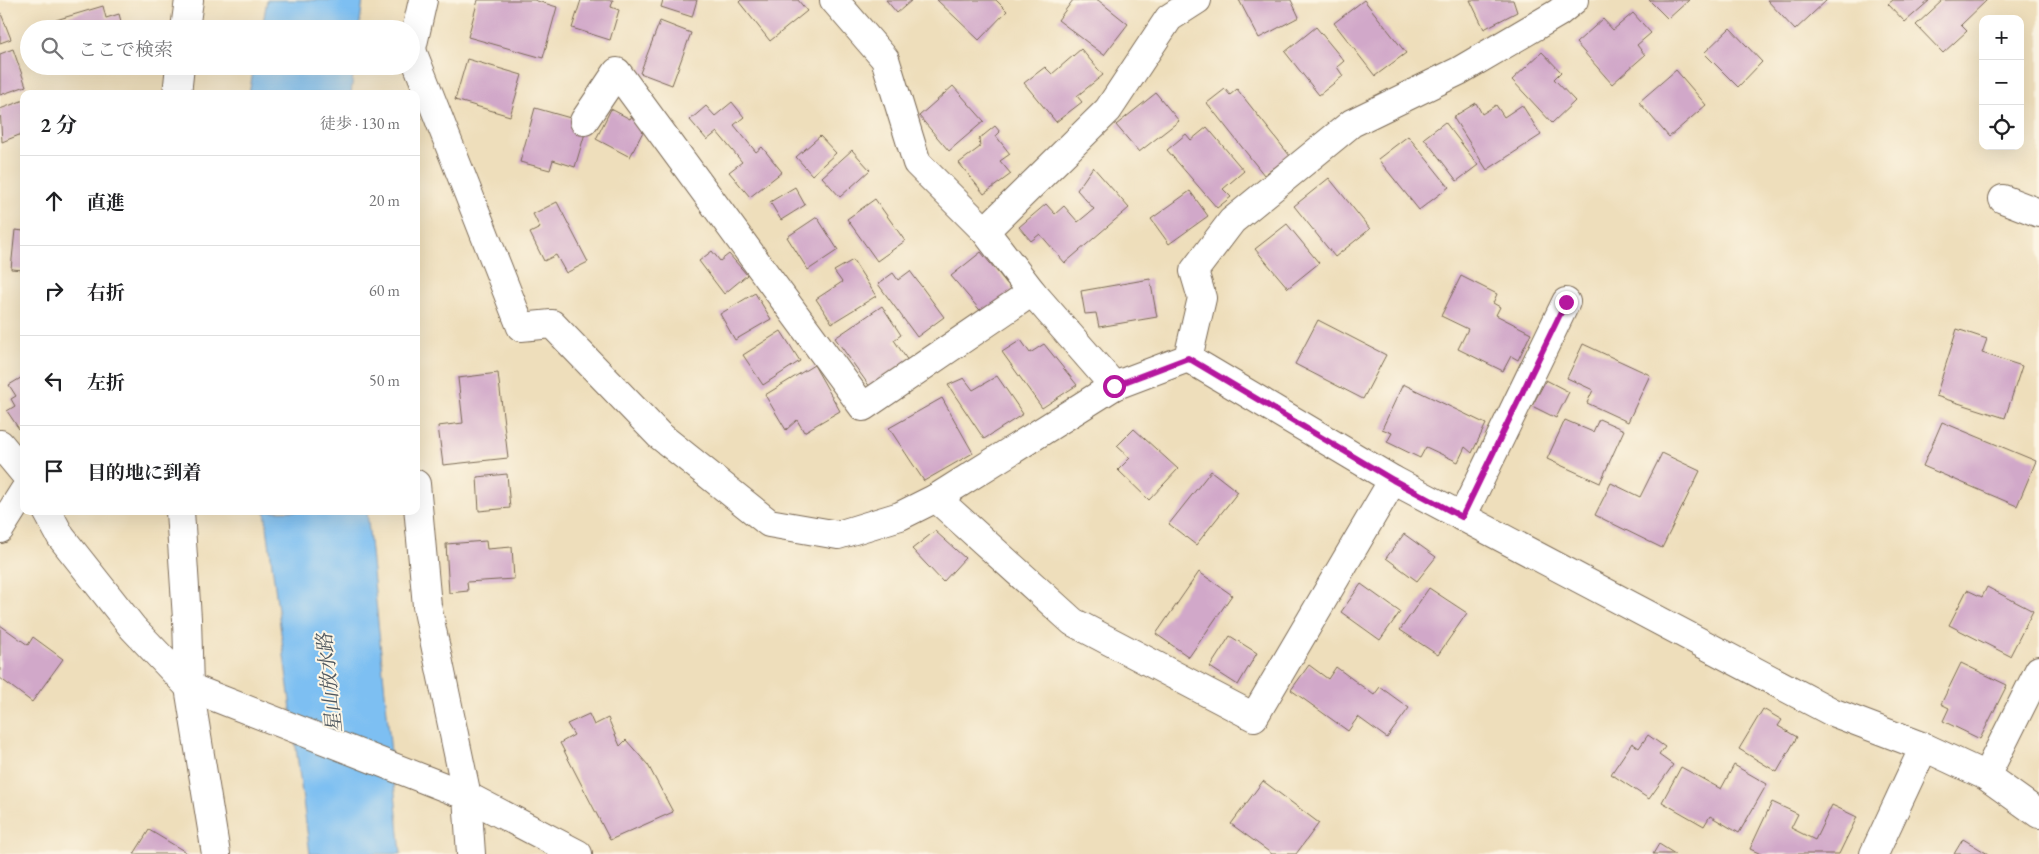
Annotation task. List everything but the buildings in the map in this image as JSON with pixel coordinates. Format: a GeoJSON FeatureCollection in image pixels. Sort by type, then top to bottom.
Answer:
{"type":"FeatureCollection","features":[{"type":"Feature","properties":{"kind":"street"},"geometry":{"type":"LineString","coordinates":[[186,20],[189,0]]}},
{"type":"Feature","properties":{"kind":"street"},"geometry":{"type":"LineString","coordinates":[[418,20],[423,0]]}},
{"type":"Feature","properties":{"kind":"street"},"geometry":{"type":"LineString","coordinates":[[834,0],[885,59],[918,163],[985,231],[1032,292],[1114,386]]}},
{"type":"Feature","properties":{"kind":"street"},"geometry":{"type":"LineString","coordinates":[[985,231],[1108,110],[1169,18],[1197,0]]}},
{"type":"Feature","properties":{"kind":"street"},"geometry":{"type":"LineString","coordinates":[[1188,358],[1202,298],[1194,271],[1232,221],[1352,123],[1459,71],[1558,12],[1574,0]]}},
{"type":"Feature","properties":{"kind":"street"},"geometry":{"type":"LineString","coordinates":[[420,69],[521,328],[552,324],[659,435],[769,522],[838,535],[900,516],[936,498],[1114,386],[1188,358]]}},
{"type":"Feature","properties":{"kind":"street"},"geometry":{"type":"LineString","coordinates":[[584,121],[617,72],[863,408],[1032,292]]}},
{"type":"Feature","properties":{"kind":"street"},"geometry":{"type":"LineString","coordinates":[[177,90],[179,75]]}},
{"type":"Feature","properties":{"kind":"street"},"geometry":{"type":"LineString","coordinates":[[409,90],[410,75]]}},
{"type":"Feature","properties":{"kind":"street"},"geometry":{"type":"LineString","coordinates":[[2004,199],[2039,213]]}},
{"type":"Feature","properties":{"kind":"street"},"geometry":{"type":"LineString","coordinates":[[1462,517],[1566,302]]}},
{"type":"Feature","properties":{"kind":"street"},"geometry":{"type":"LineString","coordinates":[[1188,358],[1393,480],[1462,517],[1832,712],[1924,747],[1986,776],[2039,814]]}},
{"type":"Feature","properties":{"kind":"street"},"geometry":{"type":"LineString","coordinates":[[0,444],[20,468]]}},
{"type":"Feature","properties":{"kind":"street"},"geometry":{"type":"LineString","coordinates":[[936,498],[1073,622],[1254,717],[1393,480]]}},
{"type":"Feature","properties":{"kind":"street"},"geometry":{"type":"LineString","coordinates":[[0,529],[20,497]]}},
{"type":"Feature","properties":{"kind":"street"},"geometry":{"type":"LineString","coordinates":[[49,515],[61,537],[127,620],[189,687],[467,796],[578,854]]}},
{"type":"Feature","properties":{"kind":"street"},"geometry":{"type":"LineString","coordinates":[[180,515],[189,687],[216,854]]}},
{"type":"Feature","properties":{"kind":"street"},"geometry":{"type":"LineString","coordinates":[[419,515],[427,606],[467,796],[471,854]]}},
{"type":"Feature","properties":{"kind":"street"},"geometry":{"type":"LineString","coordinates":[[1986,776],[2039,670]]}},
{"type":"Feature","properties":{"kind":"street"},"geometry":{"type":"LineString","coordinates":[[1874,854],[1924,747]]}},
{"type":"Feature","properties":{"kind":"water"},"geometry":{"type":"Polygon","coordinates":[[[267,0],[363,0],[360,20],[264,20],[267,0]]]}},
{"type":"Feature","properties":{"kind":"water"},"geometry":{"type":"Polygon","coordinates":[[[252,75],[353,75],[351,90],[250,90],[252,75]]]}},
{"type":"Feature","properties":{"kind":"water","name":"星山放水路"},"geometry":{"type":"Polygon","coordinates":[[[266,515],[367,515],[401,854],[310,854],[266,515]]]}},
{"type":"Feature","properties":{"kind":"route"},"geometry":{"type":"LineString","coordinates":[[1114,386],[1188,358],[1393,480],[1462,517],[1566,302]]}}]}
